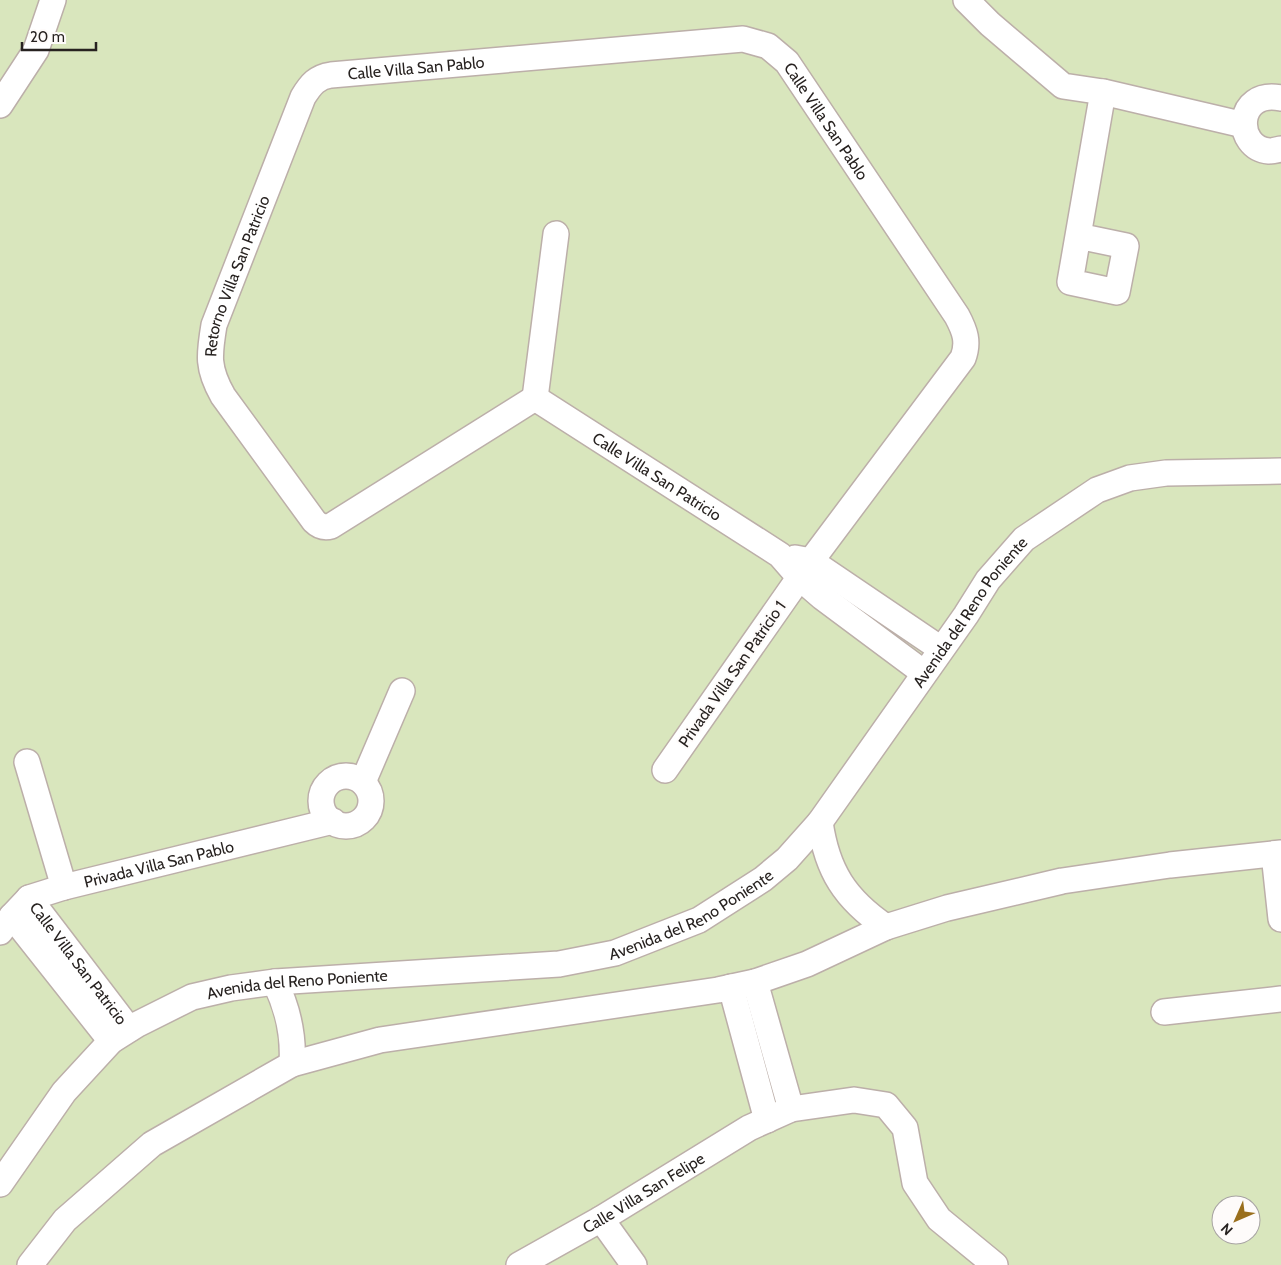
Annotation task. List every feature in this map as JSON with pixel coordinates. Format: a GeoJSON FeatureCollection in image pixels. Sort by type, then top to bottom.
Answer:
{"type":"FeatureCollection","features":[{"type":"Feature","properties":{"kind":"street"},"geometry":{"type":"LineString","coordinates":[[0,105],[36,50],[53,0]]}},
{"type":"Feature","properties":{"kind":"street"},"geometry":{"type":"LineString","coordinates":[[966,0],[990,24],[1063,86],[1103,92],[1244,125]]}},
{"type":"Feature","properties":{"kind":"street","name":"Calle Villa San Pablo"},"geometry":{"type":"LineString","coordinates":[[315,80],[322,76],[332,75],[743,39],[768,46],[787,62],[958,316],[966,340],[963,358],[806,569]]}},
{"type":"Feature","properties":{"kind":"street","name":"Retorno Villa San Patricio"},"geometry":{"type":"LineString","coordinates":[[315,80],[304,97],[214,325],[210,365],[215,382],[223,396],[314,521],[322,527],[331,526],[535,398]]}},
{"type":"Feature","properties":{"kind":"street"},"geometry":{"type":"LineString","coordinates":[[1078,236],[1103,92]]}},
{"type":"Feature","properties":{"kind":"street"},"geometry":{"type":"LineString","coordinates":[[1281,98],[1267,96],[1255,102],[1246,112],[1244,125],[1248,137],[1257,147],[1269,151],[1281,149]]}},
{"type":"Feature","properties":{"kind":"street"},"geometry":{"type":"LineString","coordinates":[[535,398],[556,234]]}},
{"type":"Feature","properties":{"kind":"street","name":"Calle Villa San Patricio"},"geometry":{"type":"LineString","coordinates":[[535,398],[780,555],[941,649]]}},
{"type":"Feature","properties":{"kind":"street","name":"Avenida del Reno Poniente"},"geometry":{"type":"LineString","coordinates":[[0,1184],[64,1092],[120,1035],[192,997],[231,988],[275,982],[559,964],[615,953],[699,920],[763,879],[787,859],[820,822],[988,580],[1024,539],[1097,490],[1130,478],[1166,473],[1281,471]]}},
{"type":"Feature","properties":{"kind":"street","name":"Calle Villa San Patricio"},"geometry":{"type":"LineString","coordinates":[[806,569],[822,597],[924,673]]}},
{"type":"Feature","properties":{"kind":"street","name":"Privada Villa San Patricio 1"},"geometry":{"type":"LineString","coordinates":[[665,770],[806,569]]}},
{"type":"Feature","properties":{"kind":"street"},"geometry":{"type":"LineString","coordinates":[[363,782],[402,691]]}},
{"type":"Feature","properties":{"kind":"street"},"geometry":{"type":"LineString","coordinates":[[27,762],[64,887]]}},
{"type":"Feature","properties":{"kind":"street"},"geometry":{"type":"LineString","coordinates":[[338,777],[356,777],[363,782],[371,795],[371,802],[366,816],[347,826],[333,821],[326,815],[322,807],[321,798],[324,789],[338,777]]}},
{"type":"Feature","properties":{"kind":"street","name":"Privada Villa San Pablo"},"geometry":{"type":"LineString","coordinates":[[6,924],[29,898],[64,887],[333,821]]}},
{"type":"Feature","properties":{"kind":"street"},"geometry":{"type":"LineString","coordinates":[[820,822],[829,862],[838,881],[851,899],[886,927]]}},
{"type":"Feature","properties":{"kind":"street"},"geometry":{"type":"LineString","coordinates":[[30,1265],[65,1220],[152,1144],[292,1064],[380,1040],[743,984],[807,964],[886,927],[947,908],[1062,881],[1170,865],[1277,854],[1281,918]]}},
{"type":"Feature","properties":{"kind":"street","name":"Calle Villa San Patricio"},"geometry":{"type":"LineString","coordinates":[[29,898],[120,1035]]}},
{"type":"Feature","properties":{"kind":"street","name":"Calle Villa San Patricio"},"geometry":{"type":"LineString","coordinates":[[6,924],[120,1035]]}},
{"type":"Feature","properties":{"kind":"street"},"geometry":{"type":"LineString","coordinates":[[275,982],[289,1018],[293,1048],[292,1064]]}},
{"type":"Feature","properties":{"kind":"street"},"geometry":{"type":"LineString","coordinates":[[743,984],[791,1109]]}},
{"type":"Feature","properties":{"kind":"street"},"geometry":{"type":"LineString","coordinates":[[743,984],[767,1120]]}},
{"type":"Feature","properties":{"kind":"street"},"geometry":{"type":"LineString","coordinates":[[1164,1012],[1281,999]]}},
{"type":"Feature","properties":{"kind":"street","name":"Calle Villa San Felipe"},"geometry":{"type":"LineString","coordinates":[[519,1265],[601,1219],[749,1128],[791,1109],[854,1100],[886,1105],[905,1128],[915,1183],[934,1212],[939,1219],[995,1265]]}},
{"type":"Feature","properties":{"kind":"street"},"geometry":{"type":"LineString","coordinates":[[601,1219],[634,1265]]}},
{"type":"Feature","properties":{"kind":"green space"},"geometry":{"type":"Polygon","coordinates":[[[0,0],[1281,0],[1281,1265],[0,1265],[0,0]]]}}]}
